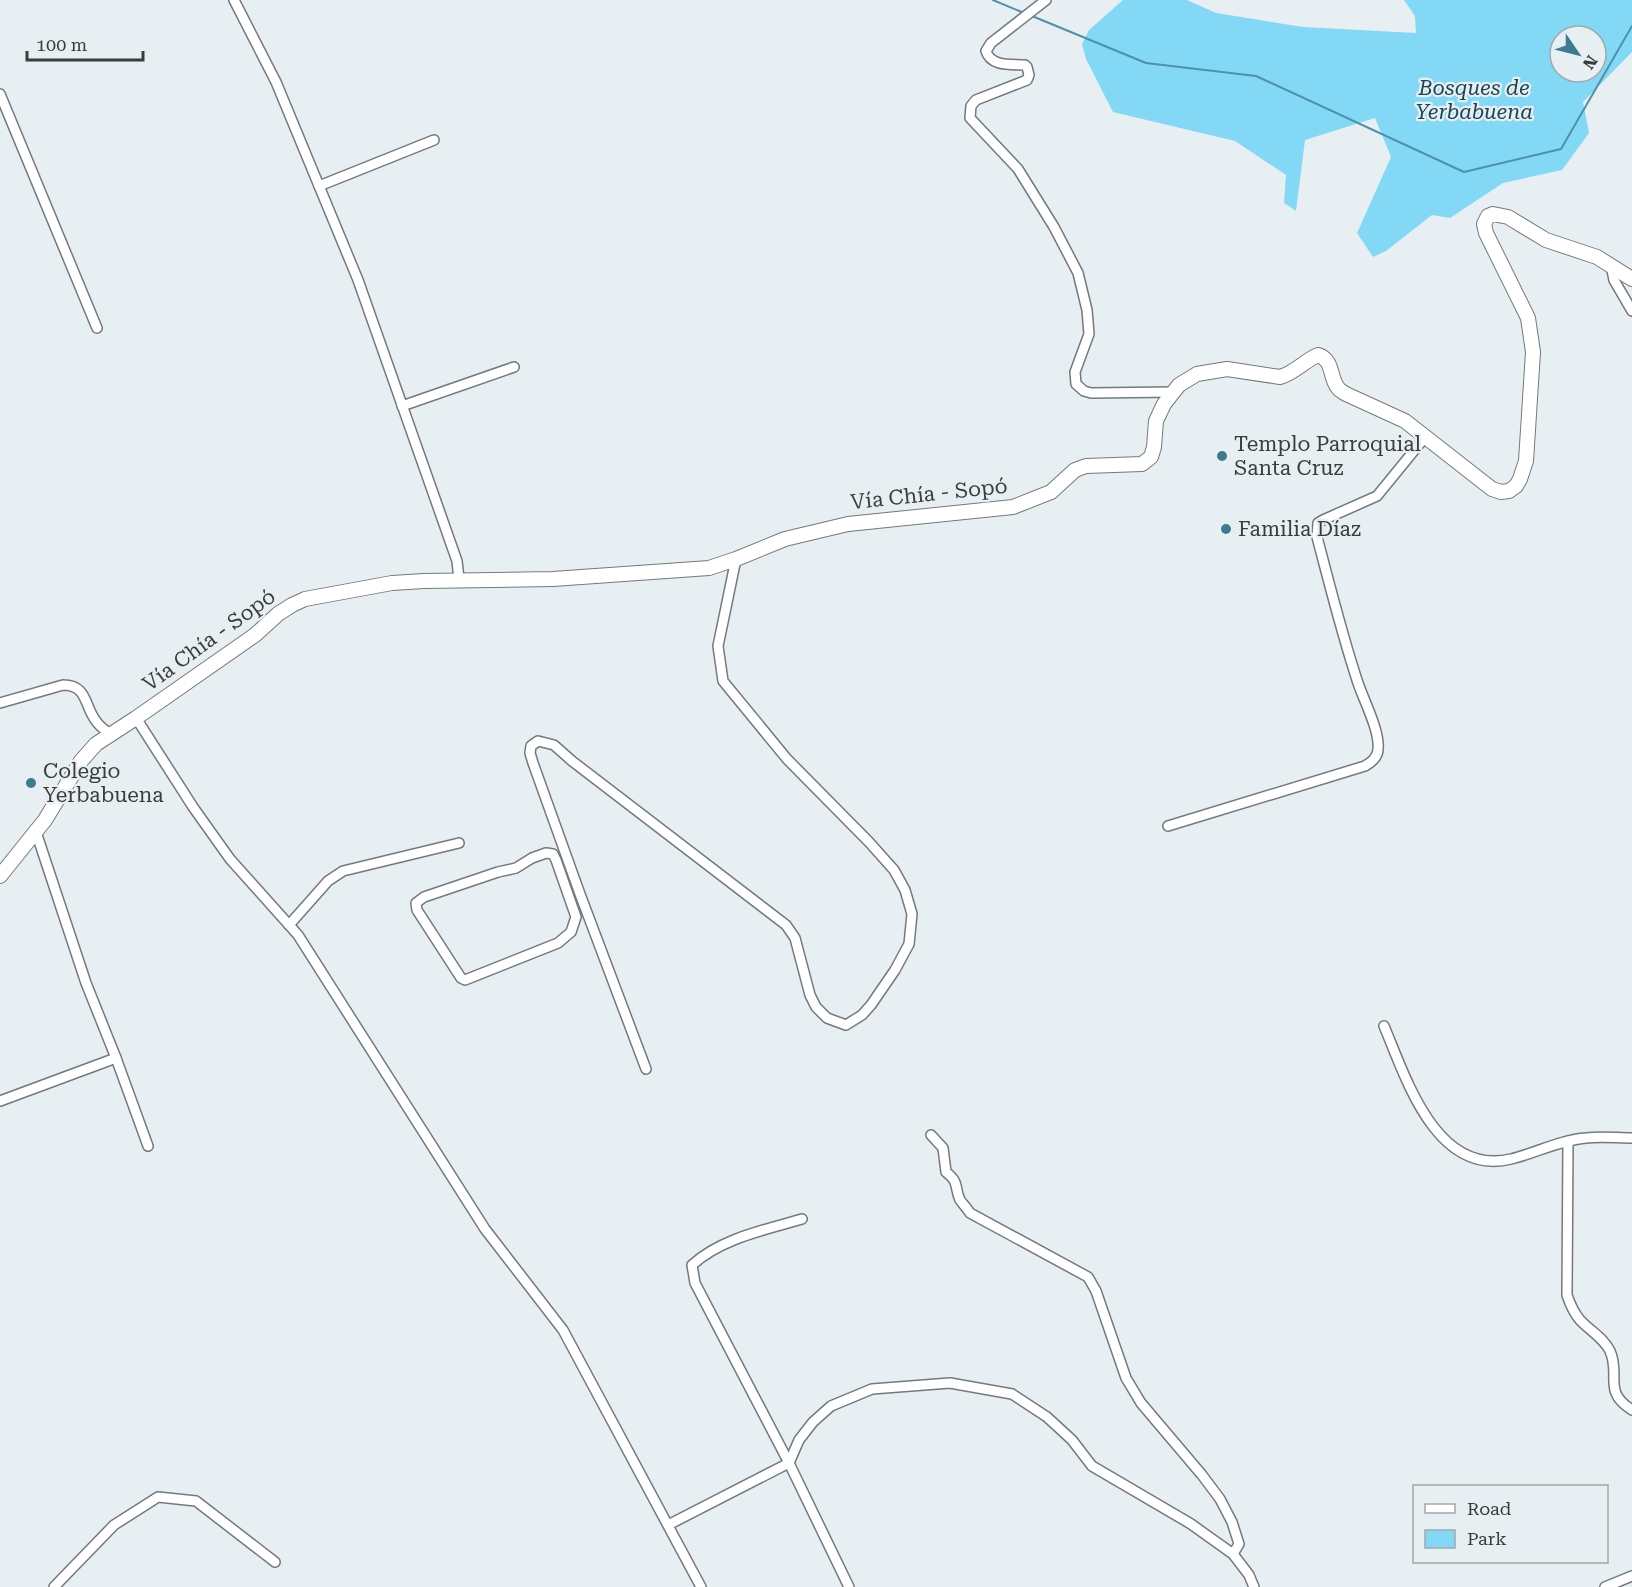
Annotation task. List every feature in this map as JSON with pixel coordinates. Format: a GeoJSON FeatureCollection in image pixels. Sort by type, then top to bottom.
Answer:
{"type":"FeatureCollection","features":[{"type":"Feature","properties":{"kind":"street"},"geometry":{"type":"LineString","coordinates":[[234,0],[276,82],[358,280],[457,561],[459,579]]}},
{"type":"Feature","properties":{"kind":"street"},"geometry":{"type":"LineString","coordinates":[[1046,0],[991,43],[986,51],[988,58],[993,62],[1024,65],[1029,70],[1027,80],[976,100],[970,106],[970,118],[1018,169],[1054,227],[1078,273],[1087,310],[1089,334],[1075,372],[1076,384],[1084,391],[1091,393],[1173,392]]}},
{"type":"Feature","properties":{"kind":"street"},"geometry":{"type":"LineString","coordinates":[[0,94],[98,328]]}},
{"type":"Feature","properties":{"kind":"street"},"geometry":{"type":"LineString","coordinates":[[319,186],[434,141]]}},
{"type":"Feature","properties":{"kind":"street","name":"Vía Chía - Sopó"},"geometry":{"type":"LineString","coordinates":[[0,876],[56,804],[88,752],[110,734],[255,634],[292,605],[305,600],[392,584],[459,579],[509,581],[709,567],[736,560],[785,539],[848,524],[1013,507],[1051,492],[1075,470],[1086,466],[1142,464],[1151,457],[1156,421],[1164,404],[1179,385],[1197,374],[1227,369],[1280,377],[1288,375],[1309,358],[1318,355],[1324,357],[1329,363],[1337,387],[1346,394],[1388,411],[1405,421],[1492,489],[1501,492],[1509,491],[1520,479],[1526,461],[1533,352],[1528,318],[1486,233],[1484,224],[1488,216],[1493,214],[1508,217],[1546,240],[1597,257],[1632,279]]}},
{"type":"Feature","properties":{"kind":"street"},"geometry":{"type":"LineString","coordinates":[[1611,265],[1614,280],[1632,311]]}},
{"type":"Feature","properties":{"kind":"street"},"geometry":{"type":"LineString","coordinates":[[402,406],[514,367]]}},
{"type":"Feature","properties":{"kind":"street"},"geometry":{"type":"LineString","coordinates":[[1168,826],[1365,766],[1377,755],[1378,739],[1342,632],[1317,530],[1318,524],[1323,520],[1377,496],[1426,436]]}},
{"type":"Feature","properties":{"kind":"street"},"geometry":{"type":"LineString","coordinates":[[646,1069],[530,753],[531,746],[538,741],[554,745],[786,925],[795,938],[810,995],[827,1018],[846,1024],[861,1015],[885,986],[909,944],[912,914],[905,890],[894,870],[787,759],[723,681],[718,646],[736,560]]}},
{"type":"Feature","properties":{"kind":"street"},"geometry":{"type":"LineString","coordinates":[[0,703],[63,685],[74,686],[82,694],[95,721],[110,734]]}},
{"type":"Feature","properties":{"kind":"street"},"geometry":{"type":"LineString","coordinates":[[136,718],[193,807],[230,858],[289,925],[324,975],[485,1229],[563,1330],[701,1587]]}},
{"type":"Feature","properties":{"kind":"street"},"geometry":{"type":"LineString","coordinates":[[36,832],[86,983],[148,1146]]}},
{"type":"Feature","properties":{"kind":"street"},"geometry":{"type":"LineString","coordinates":[[289,925],[328,881],[343,871],[459,843]]}},
{"type":"Feature","properties":{"kind":"street"},"geometry":{"type":"LineString","coordinates":[[546,852],[553,854],[569,898],[576,917],[575,925],[565,938],[514,962],[465,980],[461,978],[417,910],[416,903],[424,897],[516,868],[546,852]]}},
{"type":"Feature","properties":{"kind":"street"},"geometry":{"type":"LineString","coordinates":[[569,898],[580,894]]}},
{"type":"Feature","properties":{"kind":"street"},"geometry":{"type":"LineString","coordinates":[[1384,1026],[1413,1096],[1424,1116],[1444,1140],[1475,1159],[1509,1160],[1568,1141],[1586,1138],[1632,1138]]}},
{"type":"Feature","properties":{"kind":"street"},"geometry":{"type":"LineString","coordinates":[[0,1101],[116,1058]]}},
{"type":"Feature","properties":{"kind":"street"},"geometry":{"type":"LineString","coordinates":[[931,1135],[943,1148],[946,1172],[958,1186],[958,1197],[970,1213],[1088,1277],[1096,1291],[1126,1378],[1136,1395],[1220,1499],[1232,1522],[1239,1544],[1233,1554]]}},
{"type":"Feature","properties":{"kind":"street"},"geometry":{"type":"LineString","coordinates":[[1568,1141],[1567,1295],[1579,1319],[1603,1341],[1610,1351],[1614,1393],[1622,1404],[1632,1410]]}},
{"type":"Feature","properties":{"kind":"street"},"geometry":{"type":"LineString","coordinates":[[802,1219],[733,1240],[706,1253],[692,1265],[695,1283],[789,1463],[849,1587]]}},
{"type":"Feature","properties":{"kind":"street"},"geometry":{"type":"LineString","coordinates":[[668,1525],[789,1463],[799,1440],[813,1422],[831,1406],[872,1389],[950,1383],[1012,1394],[1047,1417],[1072,1440],[1092,1466],[1191,1524],[1233,1554],[1250,1575],[1254,1587]]}},
{"type":"Feature","properties":{"kind":"street"},"geometry":{"type":"LineString","coordinates":[[54,1587],[114,1525],[158,1497],[196,1501],[275,1562]]}},
{"type":"Feature","properties":{"kind":"street"},"geometry":{"type":"LineString","coordinates":[[1605,1587],[1632,1576]]}},
{"type":"Feature","properties":{"kind":"green space","name":"Bosques de Yerbabuena"},"geometry":{"type":"Polygon","coordinates":[[[1123,0],[1187,0],[1216,13],[1303,27],[1416,33],[1415,16],[1404,0],[1632,0],[1632,52],[1608,76],[1608,24],[1548,24],[1548,84],[1601,84],[1583,102],[1589,133],[1562,170],[1503,183],[1450,218],[1432,215],[1386,251],[1373,257],[1357,233],[1391,157],[1375,118],[1305,140],[1296,211],[1284,203],[1286,175],[1235,141],[1113,112],[1086,59],[1082,44],[1089,30],[1123,0]]]}},
{"type":"Feature","properties":{"kind":"waterway"},"geometry":{"type":"LineString","coordinates":[[993,0],[1024,13]]}},
{"type":"Feature","properties":{"kind":"waterway"},"geometry":{"type":"LineString","coordinates":[[1032,16],[1146,63],[1256,76],[1464,172],[1561,149],[1632,26]]}},
{"type":"Feature","properties":{"kind":"place","name":"Templo Parroquial Santa Cruz"},"geometry":{"type":"Point","coordinates":[1222,456]}},
{"type":"Feature","properties":{"kind":"place","name":"Familia Díaz"},"geometry":{"type":"Point","coordinates":[1226,529]}},
{"type":"Feature","properties":{"kind":"place","name":"Colegio Yerbabuena"},"geometry":{"type":"Point","coordinates":[31,783]}}]}
